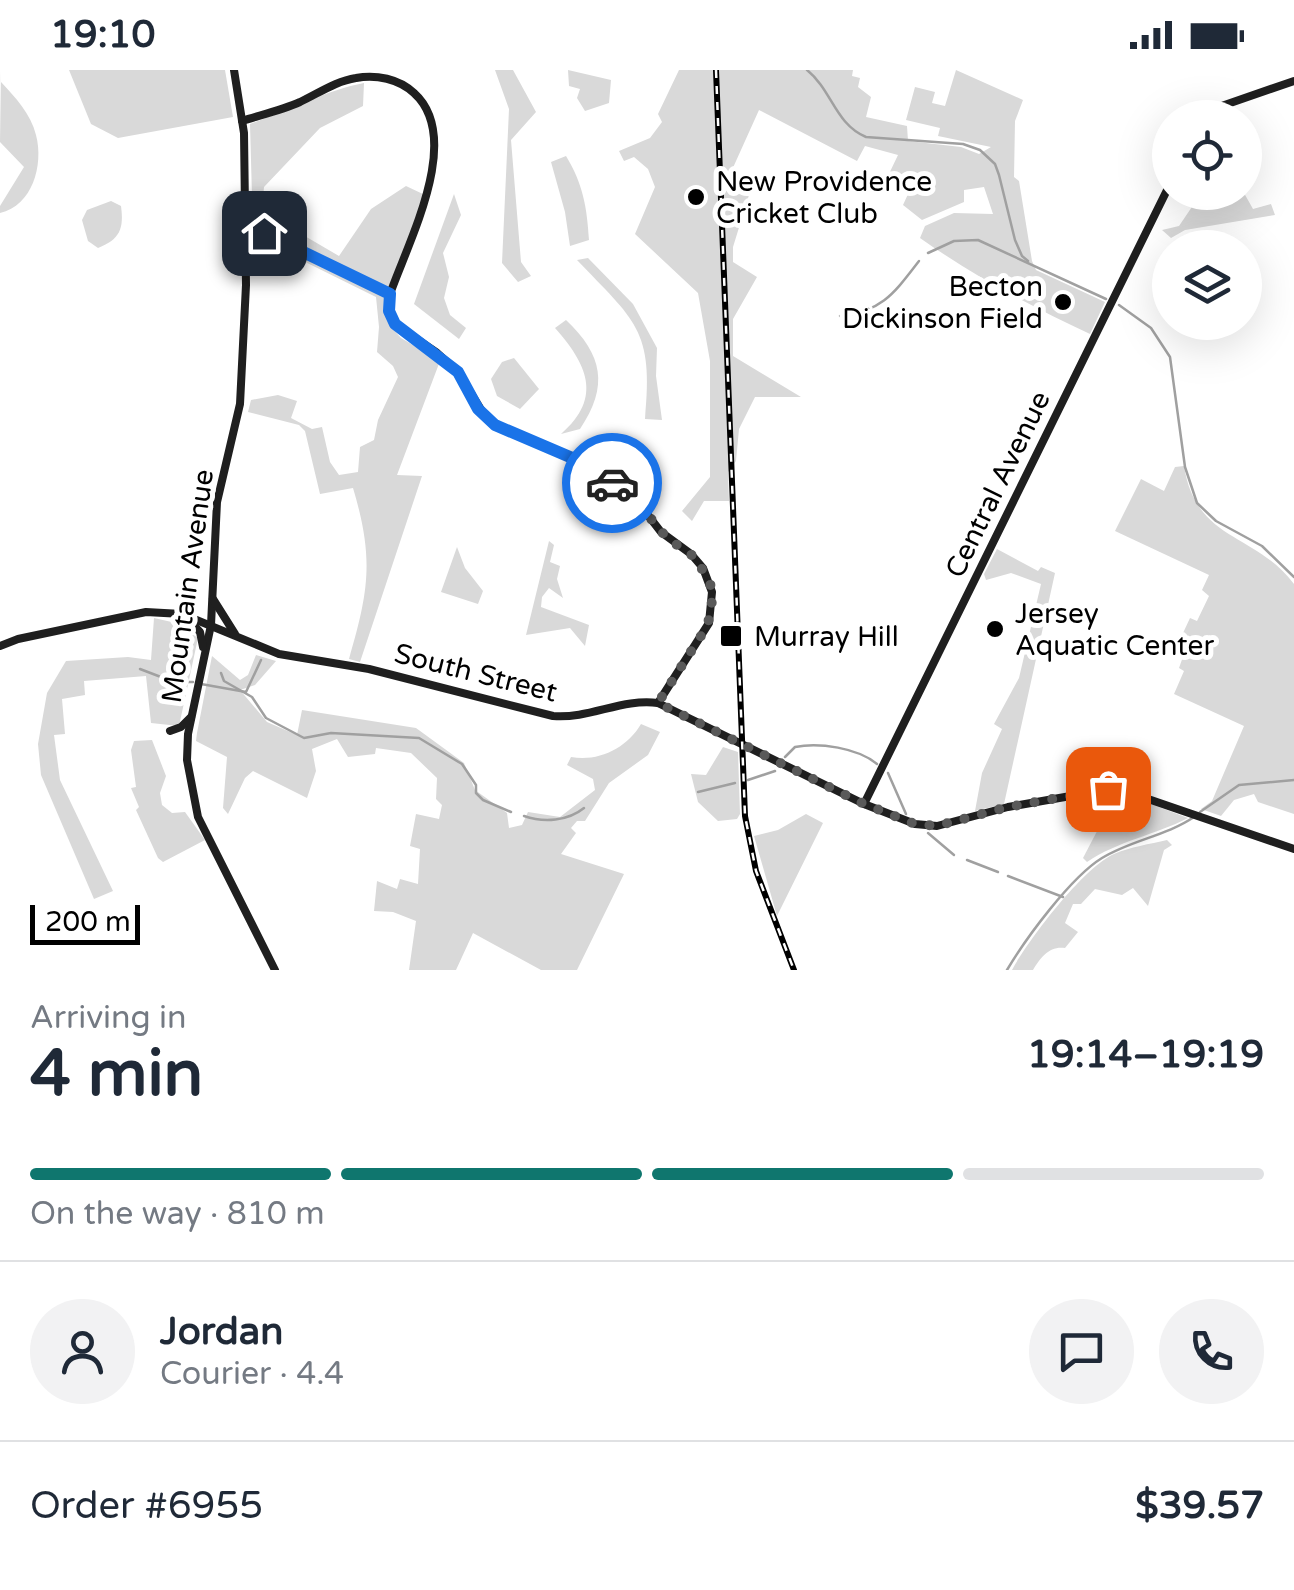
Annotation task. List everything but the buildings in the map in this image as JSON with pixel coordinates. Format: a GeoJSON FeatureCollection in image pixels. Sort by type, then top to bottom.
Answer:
{"type":"FeatureCollection","features":[{"type":"Feature","properties":{"kind":"street","name":"Mountain Avenue"},"geometry":{"type":"LineString","coordinates":[[234,70],[242,121],[246,285],[240,404],[214,523],[210,625],[191,717],[187,760],[193,802],[275,970]]}},
{"type":"Feature","properties":{"kind":"street"},"geometry":{"type":"LineString","coordinates":[[242,121],[357,78],[394,81],[423,103],[434,128],[433,167],[390,294],[389,311],[395,324],[458,372],[484,416],[502,429],[586,465],[637,502],[661,532],[703,568],[712,592],[709,623],[658,703],[908,822],[930,826],[1008,807],[1116,788],[1294,849]]}},
{"type":"Feature","properties":{"kind":"street"},"geometry":{"type":"LineString","coordinates":[[1241,100],[1294,81]]}},
{"type":"Feature","properties":{"kind":"street","name":"Central Avenue"},"geometry":{"type":"LineString","coordinates":[[864,804],[1157,210]]}},
{"type":"Feature","properties":{"kind":"street"},"geometry":{"type":"LineString","coordinates":[[244,224],[390,294]]}},
{"type":"Feature","properties":{"kind":"street"},"geometry":{"type":"LineString","coordinates":[[0,646],[146,612],[200,614],[212,598],[224,621],[242,640]]}},
{"type":"Feature","properties":{"kind":"street"},"geometry":{"type":"LineString","coordinates":[[182,614],[200,632],[204,658]]}},
{"type":"Feature","properties":{"kind":"street","name":"South Street"},"geometry":{"type":"LineString","coordinates":[[182,614],[270,651],[369,669],[554,716],[584,715],[635,702],[658,703]]}},
{"type":"Feature","properties":{"kind":"street"},"geometry":{"type":"LineString","coordinates":[[204,658],[217,636],[242,640]]}},
{"type":"Feature","properties":{"kind":"street"},"geometry":{"type":"LineString","coordinates":[[170,731],[182,727],[191,717]]}},
{"type":"Feature","properties":{"kind":"shaded area"},"geometry":{"type":"Polygon","coordinates":[[[1,70],[1,82],[34,127],[38,159],[28,193],[11,209],[0,213],[0,206],[24,167],[0,142],[1,70]]]}},
{"type":"Feature","properties":{"kind":"shaded area"},"geometry":{"type":"Polygon","coordinates":[[[69,70],[225,70],[233,117],[118,138],[91,124],[69,70]]]}},
{"type":"Feature","properties":{"kind":"shaded area"},"geometry":{"type":"Polygon","coordinates":[[[495,70],[513,70],[536,112],[511,140],[521,262],[531,276],[518,282],[502,263],[509,109],[495,70]]]}},
{"type":"Feature","properties":{"kind":"shaded area"},"geometry":{"type":"Polygon","coordinates":[[[568,70],[611,80],[609,103],[585,111],[577,98],[580,89],[569,86],[568,70]]]}},
{"type":"Feature","properties":{"kind":"shaded area"},"geometry":{"type":"Polygon","coordinates":[[[679,70],[853,70],[852,76],[860,78],[858,87],[871,97],[866,117],[907,126],[908,141],[961,147],[979,154],[991,147],[938,136],[940,128],[906,120],[915,87],[935,92],[932,103],[945,106],[956,70],[1023,100],[1015,121],[1014,177],[1019,181],[1032,261],[1036,270],[1105,302],[1090,334],[1003,290],[920,238],[925,226],[954,213],[993,214],[984,187],[964,190],[964,202],[922,220],[903,205],[909,192],[887,178],[898,155],[865,146],[857,161],[759,110],[727,181],[749,195],[733,247],[733,262],[757,277],[733,319],[733,356],[801,397],[755,397],[739,429],[736,461],[728,472],[729,501],[704,501],[692,521],[682,511],[710,477],[710,361],[698,293],[635,234],[655,187],[648,169],[634,157],[624,161],[619,151],[650,138],[662,122],[658,114],[679,70]]]}},
{"type":"Feature","properties":{"kind":"shaded area"},"geometry":{"type":"Polygon","coordinates":[[[364,83],[363,106],[320,128],[264,187],[262,211],[339,256],[371,209],[406,186],[425,195],[384,301],[392,328],[401,338],[440,361],[397,475],[422,476],[360,662],[349,659],[366,574],[364,535],[353,488],[320,494],[305,431],[299,425],[248,412],[251,400],[278,395],[297,401],[291,418],[312,429],[322,427],[330,462],[339,475],[358,472],[360,447],[374,440],[378,420],[398,377],[393,366],[377,352],[376,297],[253,233],[250,124],[364,83]]]}},
{"type":"Feature","properties":{"kind":"shaded area"},"geometry":{"type":"Polygon","coordinates":[[[566,156],[583,196],[589,240],[570,246],[551,162],[566,156]]]}},
{"type":"Feature","properties":{"kind":"shaded area"},"geometry":{"type":"Polygon","coordinates":[[[454,194],[461,215],[443,253],[449,277],[444,298],[450,315],[466,328],[459,339],[414,304],[454,194]]]}},
{"type":"Feature","properties":{"kind":"shaded area"},"geometry":{"type":"Polygon","coordinates":[[[111,201],[121,206],[121,227],[116,237],[98,248],[88,241],[82,220],[87,210],[111,201]]]}},
{"type":"Feature","properties":{"kind":"shaded area"},"geometry":{"type":"Polygon","coordinates":[[[1271,204],[1275,215],[1185,230],[1162,230],[1179,226],[1190,210],[1262,210],[1271,204]]]}},
{"type":"Feature","properties":{"kind":"shaded area"},"geometry":{"type":"Polygon","coordinates":[[[588,258],[633,304],[657,348],[662,420],[645,419],[643,345],[626,313],[577,260],[588,258]]]}},
{"type":"Feature","properties":{"kind":"shaded area"},"geometry":{"type":"Polygon","coordinates":[[[566,320],[588,346],[598,372],[598,385],[580,429],[561,434],[583,407],[586,393],[582,367],[555,328],[566,320]]]}},
{"type":"Feature","properties":{"kind":"shaded area"},"geometry":{"type":"Polygon","coordinates":[[[514,358],[539,389],[520,409],[497,396],[491,379],[502,362],[514,358]]]}},
{"type":"Feature","properties":{"kind":"shaded area"},"geometry":{"type":"Polygon","coordinates":[[[1184,466],[1191,491],[1214,523],[1262,554],[1294,584],[1294,814],[1258,802],[1254,794],[1234,800],[1221,816],[1201,809],[1212,801],[1244,726],[1174,694],[1184,671],[1179,668],[1185,651],[1177,646],[1190,618],[1197,621],[1209,596],[1202,590],[1209,575],[1115,531],[1141,479],[1164,491],[1175,467],[1184,466]]]}},
{"type":"Feature","properties":{"kind":"shaded area"},"geometry":{"type":"Polygon","coordinates":[[[549,541],[554,545],[550,562],[560,566],[557,579],[563,598],[549,588],[541,607],[589,625],[585,646],[570,628],[526,635],[549,541]]]}},
{"type":"Feature","properties":{"kind":"shaded area"},"geometry":{"type":"Polygon","coordinates":[[[457,547],[465,568],[483,591],[478,604],[441,592],[457,547]]]}},
{"type":"Feature","properties":{"kind":"shaded area"},"geometry":{"type":"Polygon","coordinates":[[[997,549],[1038,571],[1041,567],[1055,573],[1004,804],[975,811],[982,773],[1002,729],[994,724],[1019,678],[1041,584],[1011,573],[986,580],[984,574],[997,549]]]}},
{"type":"Feature","properties":{"kind":"shaded area"},"geometry":{"type":"Polygon","coordinates":[[[154,618],[176,623],[198,638],[179,726],[151,723],[146,676],[84,681],[85,695],[62,699],[65,734],[54,735],[60,780],[113,891],[94,899],[41,775],[38,744],[47,693],[66,661],[128,657],[151,660],[154,618]]]}},
{"type":"Feature","properties":{"kind":"shaded area"},"geometry":{"type":"Polygon","coordinates":[[[256,655],[276,661],[255,685],[240,690],[267,722],[297,735],[302,710],[416,728],[464,763],[475,790],[507,813],[509,828],[522,825],[528,812],[560,817],[595,790],[593,779],[567,765],[571,757],[592,757],[611,751],[628,740],[641,724],[660,732],[648,755],[609,783],[585,821],[577,821],[571,828],[576,833],[561,854],[624,874],[577,970],[541,970],[473,933],[456,970],[409,970],[416,921],[393,912],[374,911],[377,881],[397,889],[400,879],[418,884],[420,849],[410,846],[416,814],[439,819],[442,805],[436,799],[437,778],[411,753],[376,748],[375,754],[348,757],[337,739],[312,749],[316,771],[307,798],[253,771],[245,778],[228,814],[223,808],[227,757],[196,741],[197,733],[212,656],[240,680],[248,675],[256,655]]]}},
{"type":"Feature","properties":{"kind":"shaded area"},"geometry":{"type":"Polygon","coordinates":[[[152,740],[166,776],[160,793],[162,805],[172,813],[185,812],[205,840],[163,862],[136,810],[139,807],[131,788],[136,787],[131,750],[134,741],[152,740]]]}},
{"type":"Feature","properties":{"kind":"shaded area"},"geometry":{"type":"Polygon","coordinates":[[[723,747],[738,752],[740,814],[737,819],[718,821],[698,802],[691,774],[706,775],[723,747]]]}},
{"type":"Feature","properties":{"kind":"shaded area"},"geometry":{"type":"Polygon","coordinates":[[[1119,792],[1188,818],[1087,862],[1083,858],[1105,816],[1088,806],[1094,795],[1119,792]]]}},
{"type":"Feature","properties":{"kind":"shaded area"},"geometry":{"type":"Polygon","coordinates":[[[806,814],[823,823],[777,916],[754,836],[778,830],[806,814]]]}},
{"type":"Feature","properties":{"kind":"shaded area"},"geometry":{"type":"Polygon","coordinates":[[[1167,840],[1172,845],[1164,850],[1148,906],[1133,888],[1122,895],[1095,889],[1081,904],[1073,904],[1065,923],[1078,932],[1065,948],[1050,951],[1033,970],[1012,970],[1058,906],[1101,862],[1120,852],[1167,840]]]}},
{"type":"Feature","properties":{"kind":"waterway"},"geometry":{"type":"LineString","coordinates":[[807,70],[847,124],[866,137],[963,144],[980,150],[995,164],[1015,240],[1028,261]]}},
{"type":"Feature","properties":{"kind":"waterway"},"geometry":{"type":"LineString","coordinates":[[928,253],[954,241],[978,240],[1106,299]]}},
{"type":"Feature","properties":{"kind":"waterway"},"geometry":{"type":"LineString","coordinates":[[840,316],[867,310],[886,299],[919,261]]}},
{"type":"Feature","properties":{"kind":"waterway"},"geometry":{"type":"LineString","coordinates":[[1119,305],[1151,328],[1170,357],[1185,467],[1197,503],[1216,521],[1262,546],[1294,577]]}},
{"type":"Feature","properties":{"kind":"waterway"},"geometry":{"type":"LineString","coordinates":[[201,684],[246,692],[261,660]]}},
{"type":"Feature","properties":{"kind":"waterway"},"geometry":{"type":"LineString","coordinates":[[140,669],[174,682],[193,682]]}},
{"type":"Feature","properties":{"kind":"waterway"},"geometry":{"type":"LineString","coordinates":[[221,673],[224,681],[252,697],[266,718],[304,738],[331,733],[419,738],[462,764],[483,800],[511,812]]}},
{"type":"Feature","properties":{"kind":"waterway"},"geometry":{"type":"LineString","coordinates":[[785,757],[795,747],[826,746],[849,750],[877,764]]}},
{"type":"Feature","properties":{"kind":"waterway"},"geometry":{"type":"LineString","coordinates":[[748,780],[775,771]]}},
{"type":"Feature","properties":{"kind":"waterway"},"geometry":{"type":"LineString","coordinates":[[888,773],[906,814]]}},
{"type":"Feature","properties":{"kind":"waterway"},"geometry":{"type":"LineString","coordinates":[[1200,812],[1239,785],[1294,780]]}},
{"type":"Feature","properties":{"kind":"waterway"},"geometry":{"type":"LineString","coordinates":[[698,792],[735,783]]}},
{"type":"Feature","properties":{"kind":"waterway"},"geometry":{"type":"LineString","coordinates":[[524,816],[556,819],[584,808]]}},
{"type":"Feature","properties":{"kind":"waterway"},"geometry":{"type":"LineString","coordinates":[[1007,970],[1050,909],[1090,867],[1113,852],[1194,817]]}},
{"type":"Feature","properties":{"kind":"waterway"},"geometry":{"type":"LineString","coordinates":[[928,833],[954,855]]}},
{"type":"Feature","properties":{"kind":"waterway"},"geometry":{"type":"LineString","coordinates":[[967,860],[998,872]]}},
{"type":"Feature","properties":{"kind":"waterway"},"geometry":{"type":"LineString","coordinates":[[1008,876],[1063,897]]}},
{"type":"Feature","properties":{"kind":"railway"},"geometry":{"type":"LineString","coordinates":[[716,70],[745,816],[756,871],[794,970]]}},
{"type":"Feature","properties":{"kind":"way so far"},"geometry":{"type":"LineString","coordinates":[[612,483],[637,502],[667,538],[696,558],[711,586],[712,610],[706,628],[658,703],[864,804],[915,824],[937,826],[1008,807],[1108,789]]}},
{"type":"Feature","properties":{"kind":"place","name":"New Providence Cricket Club"},"geometry":{"type":"Point","coordinates":[696,197]}},
{"type":"Feature","properties":{"kind":"place","name":"Becton Dickinson Field"},"geometry":{"type":"Point","coordinates":[1063,302]}},
{"type":"Feature","properties":{"kind":"place","name":"Jersey Aquatic Center"},"geometry":{"type":"Point","coordinates":[995,629]}},
{"type":"Feature","properties":{"kind":"place","name":"Murray Hill"},"geometry":{"type":"Point","coordinates":[731,636]}},
{"type":"Feature","properties":{"kind":"route"},"geometry":{"type":"LineString","coordinates":[[264,233],[390,294],[389,311],[395,324],[458,372],[484,416],[495,425],[577,460],[612,483]]}}]}
